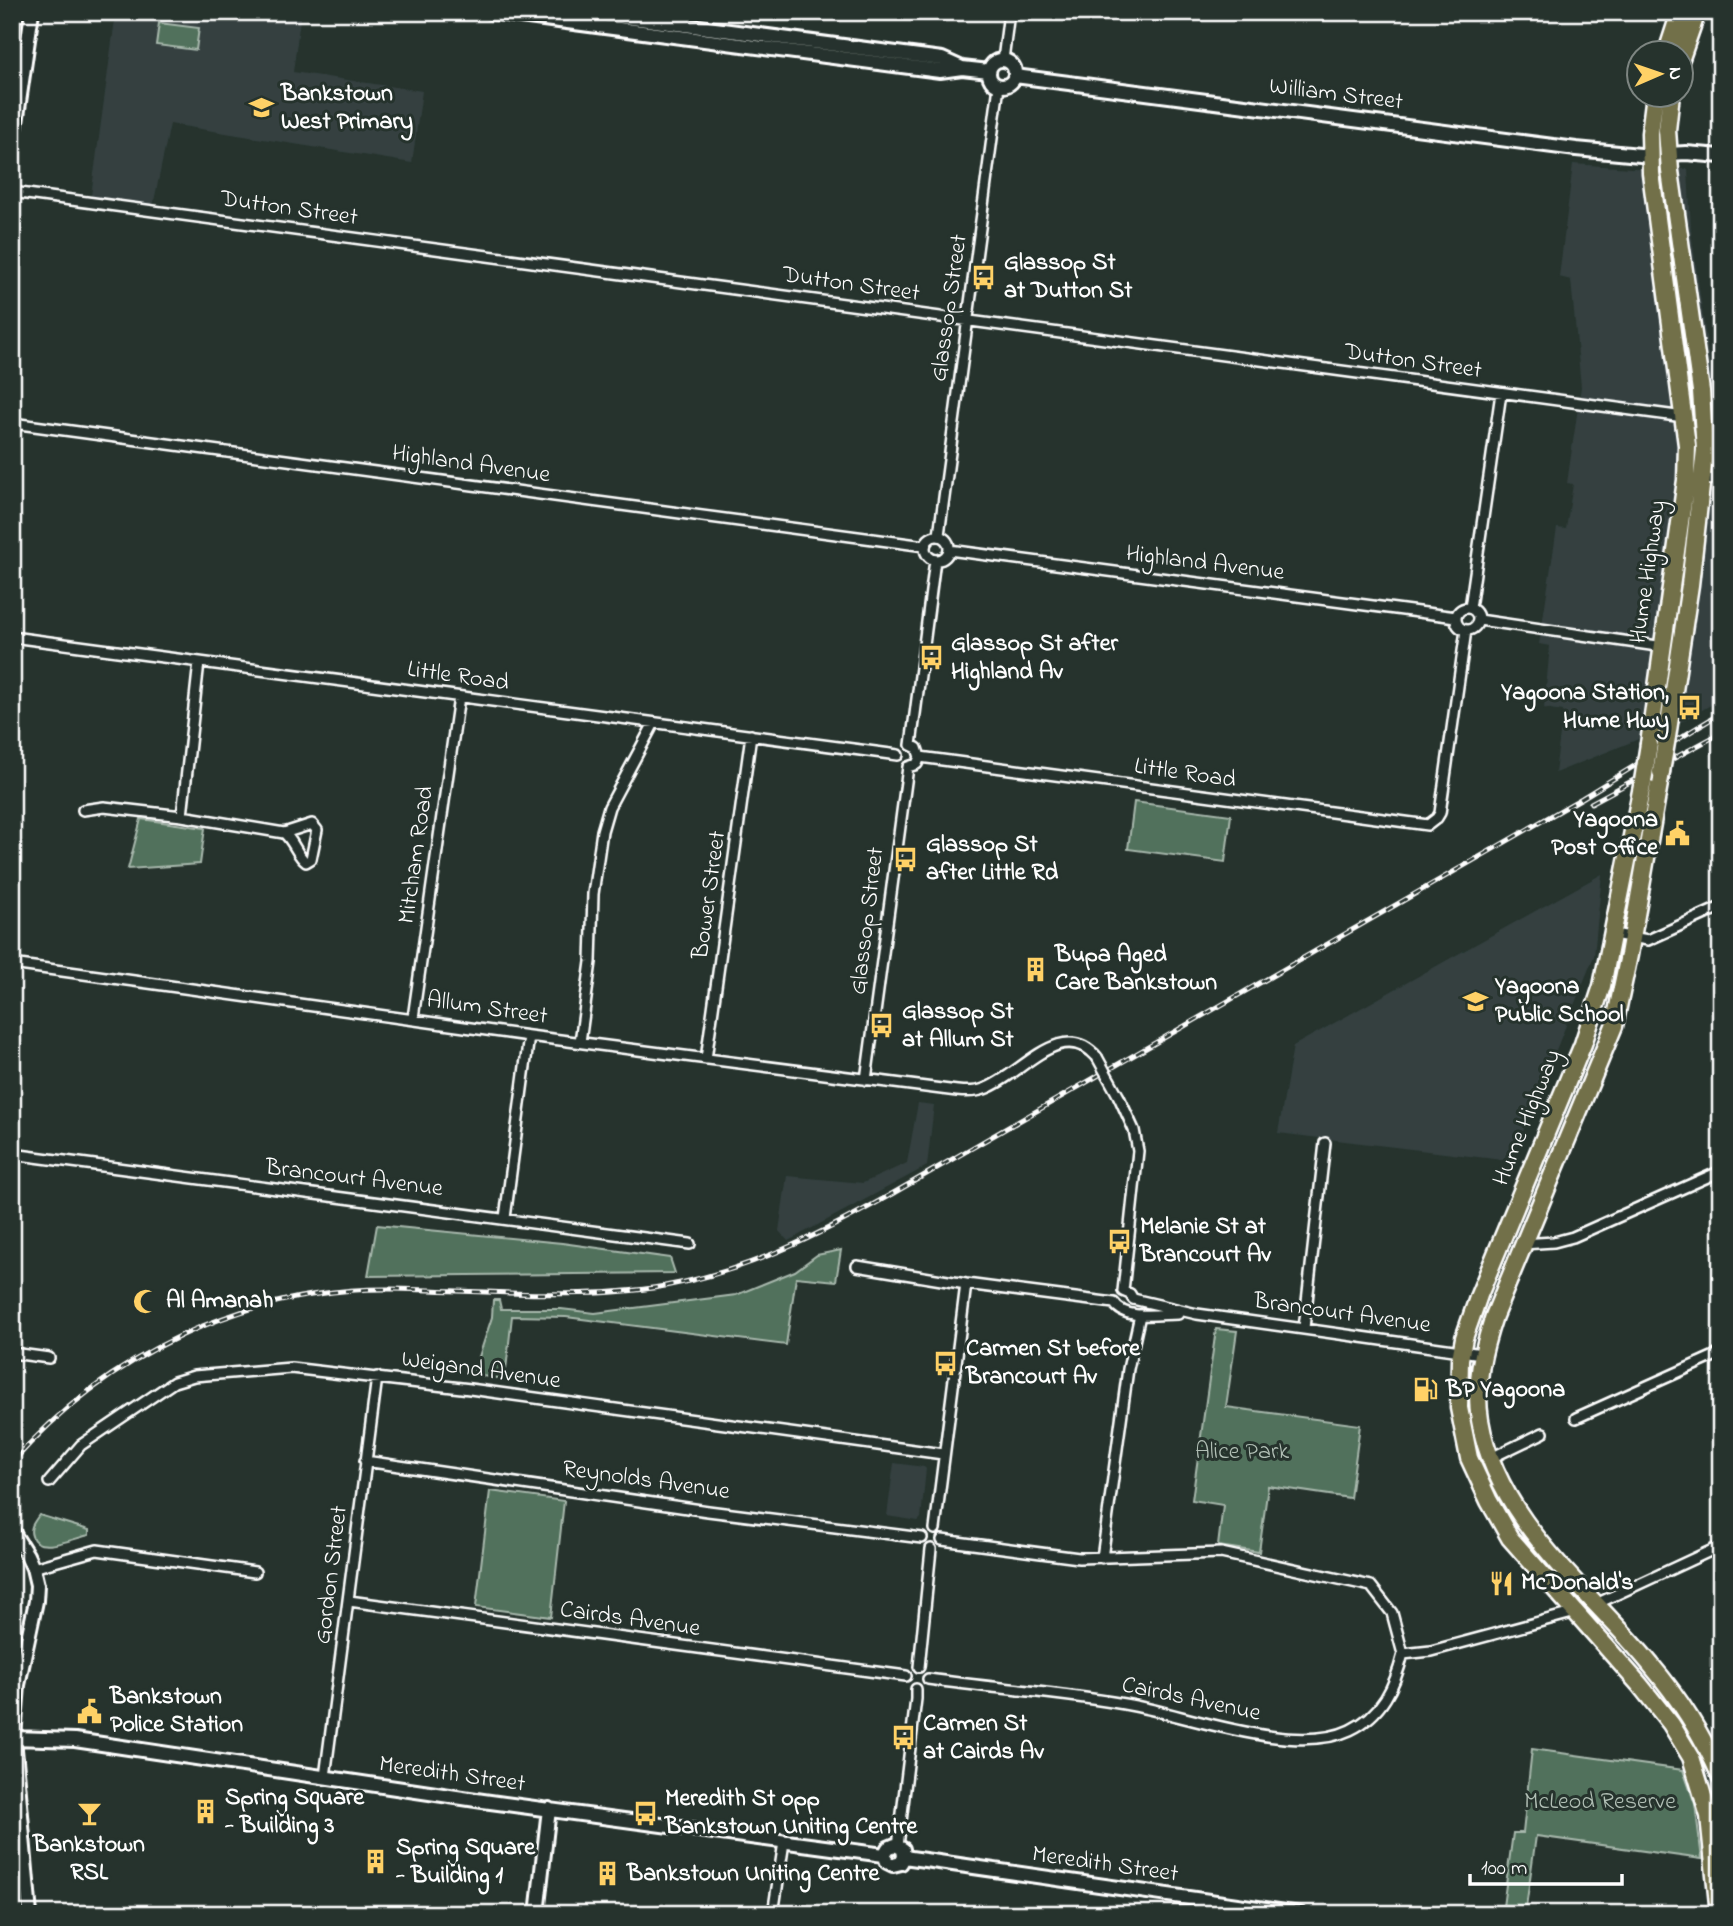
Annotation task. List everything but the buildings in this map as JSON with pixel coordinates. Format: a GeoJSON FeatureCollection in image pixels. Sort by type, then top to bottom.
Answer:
{"type":"FeatureCollection","features":[{"type":"Feature","properties":{"kind":"highway"},"geometry":{"type":"LineString","coordinates":[[1672,38],[1681,12]]}},
{"type":"Feature","properties":{"kind":"highway"},"geometry":{"type":"LineString","coordinates":[[1688,38],[1696,12]]}},
{"type":"Feature","properties":{"kind":"highway","name":"Hume Highway"},"geometry":{"type":"LineString","coordinates":[[1654,108],[1650,133],[1654,207],[1687,445],[1686,480],[1643,781],[1602,986],[1584,1044],[1479,1295],[1464,1338],[1461,1350],[1459,1408],[1465,1445],[1474,1469],[1510,1538],[1655,1704],[1691,1757],[1709,1816],[1719,1914]]}},
{"type":"Feature","properties":{"kind":"highway","name":"Hume Highway"},"geometry":{"type":"LineString","coordinates":[[1670,108],[1669,154],[1701,391],[1705,450],[1682,649],[1620,1003],[1607,1045],[1494,1316],[1482,1354],[1478,1388],[1480,1419],[1491,1458],[1515,1505],[1536,1535],[1658,1674],[1715,1750],[1721,1777]]}},
{"type":"Feature","properties":{"kind":"highway"},"geometry":{"type":"LineString","coordinates":[[1651,156],[1669,154]]}},
{"type":"Feature","properties":{"kind":"street"},"geometry":{"type":"LineString","coordinates":[[13,145],[32,12]]}},
{"type":"Feature","properties":{"kind":"street"},"geometry":{"type":"LineString","coordinates":[[490,12],[940,71],[962,68],[989,71]]}},
{"type":"Feature","properties":{"kind":"street"},"geometry":{"type":"LineString","coordinates":[[586,12],[942,60],[962,68]]}},
{"type":"Feature","properties":{"kind":"street"},"geometry":{"type":"LineString","coordinates":[[1003,60],[1009,12]]}},
{"type":"Feature","properties":{"kind":"street"},"geometry":{"type":"LineString","coordinates":[[1003,60],[1011,63],[1015,76],[1011,83],[999,86],[990,79],[989,71],[995,62],[1003,60]]}},
{"type":"Feature","properties":{"kind":"street","name":"William Street"},"geometry":{"type":"LineString","coordinates":[[1015,76],[1589,151],[1651,156]]}},
{"type":"Feature","properties":{"kind":"street","name":"Glassop Street"},"geometry":{"type":"LineString","coordinates":[[939,536],[999,86]]}},
{"type":"Feature","properties":{"kind":"street"},"geometry":{"type":"LineString","coordinates":[[1669,154],[1721,156]]}},
{"type":"Feature","properties":{"kind":"street","name":"Dutton Street"},"geometry":{"type":"LineString","coordinates":[[12,192],[1684,417]]}},
{"type":"Feature","properties":{"kind":"street"},"geometry":{"type":"LineString","coordinates":[[1470,608],[1501,393]]}},
{"type":"Feature","properties":{"kind":"street","name":"Highland Avenue"},"geometry":{"type":"LineString","coordinates":[[12,423],[925,546]]}},
{"type":"Feature","properties":{"kind":"street"},"geometry":{"type":"LineString","coordinates":[[1686,480],[1721,479]]}},
{"type":"Feature","properties":{"kind":"street"},"geometry":{"type":"LineString","coordinates":[[939,536],[948,542],[949,550],[946,557],[935,560],[927,555],[925,546],[928,539],[939,536]]}},
{"type":"Feature","properties":{"kind":"street","name":"Highland Avenue"},"geometry":{"type":"LineString","coordinates":[[949,550],[1456,617]]}},
{"type":"Feature","properties":{"kind":"street"},"geometry":{"type":"LineString","coordinates":[[911,745],[935,560]]}},
{"type":"Feature","properties":{"kind":"street"},"geometry":{"type":"LineString","coordinates":[[1463,608],[1470,608],[1476,611],[1479,620],[1473,629],[1466,630],[1459,627],[1456,617],[1463,608]]}},
{"type":"Feature","properties":{"kind":"street"},"geometry":{"type":"LineString","coordinates":[[1479,620],[1682,649]]}},
{"type":"Feature","properties":{"kind":"street","name":"Little Road"},"geometry":{"type":"LineString","coordinates":[[920,758],[1422,826],[1433,822],[1440,813],[1466,630]]}},
{"type":"Feature","properties":{"kind":"street","name":"Little Road"},"geometry":{"type":"LineString","coordinates":[[12,637],[898,755]]}},
{"type":"Feature","properties":{"kind":"street"},"geometry":{"type":"LineString","coordinates":[[182,816],[199,662]]}},
{"type":"Feature","properties":{"kind":"street","name":"Mitcham Road"},"geometry":{"type":"LineString","coordinates":[[413,1018],[459,697]]}},
{"type":"Feature","properties":{"kind":"street"},"geometry":{"type":"LineString","coordinates":[[580,1042],[591,962],[593,894],[602,831],[609,807],[654,723]]}},
{"type":"Feature","properties":{"kind":"street","name":"Bower Street"},"geometry":{"type":"LineString","coordinates":[[706,1059],[751,735]]}},
{"type":"Feature","properties":{"kind":"street"},"geometry":{"type":"LineString","coordinates":[[911,745],[917,748],[920,758],[917,764],[908,767],[899,762],[898,755],[901,749],[911,745]]}},
{"type":"Feature","properties":{"kind":"street","name":"Glassop Street"},"geometry":{"type":"LineString","coordinates":[[866,1080],[908,767]]}},
{"type":"Feature","properties":{"kind":"street"},"geometry":{"type":"LineString","coordinates":[[83,810],[104,807],[182,816],[284,833],[312,824],[317,830],[312,859],[306,862],[301,858],[296,846],[284,833]]}},
{"type":"Feature","properties":{"kind":"street"},"geometry":{"type":"LineString","coordinates":[[1613,934],[1648,940],[1721,907]]}},
{"type":"Feature","properties":{"kind":"street","name":"Allum Street"},"geometry":{"type":"LineString","coordinates":[[12,964],[529,1036],[957,1091],[984,1089],[1062,1042],[1078,1043],[1097,1057],[1134,1130],[1138,1151],[1123,1291]]}},
{"type":"Feature","properties":{"kind":"street"},"geometry":{"type":"LineString","coordinates":[[505,1218],[529,1036]]}},
{"type":"Feature","properties":{"kind":"street"},"geometry":{"type":"LineString","coordinates":[[1304,1328],[1325,1143]]}},
{"type":"Feature","properties":{"kind":"street","name":"Brancourt Avenue"},"geometry":{"type":"LineString","coordinates":[[12,1154],[690,1244]]}},
{"type":"Feature","properties":{"kind":"street"},"geometry":{"type":"LineString","coordinates":[[1522,1244],[1554,1242],[1573,1237],[1721,1171]]}},
{"type":"Feature","properties":{"kind":"street"},"geometry":{"type":"LineString","coordinates":[[857,1266],[965,1284],[1114,1303]]}},
{"type":"Feature","properties":{"kind":"street"},"geometry":{"type":"LineString","coordinates":[[935,1529],[965,1284]]}},
{"type":"Feature","properties":{"kind":"street"},"geometry":{"type":"LineString","coordinates":[[1123,1291],[1133,1299],[1129,1308],[1123,1310],[1116,1308],[1114,1303],[1115,1295],[1123,1291]]}},
{"type":"Feature","properties":{"kind":"street","name":"Brancourt Avenue"},"geometry":{"type":"LineString","coordinates":[[1133,1299],[1197,1314],[1482,1354]]}},
{"type":"Feature","properties":{"kind":"street","name":"Brancourt Avenue"},"geometry":{"type":"LineString","coordinates":[[1123,1310],[1140,1315],[1197,1314]]}},
{"type":"Feature","properties":{"kind":"street"},"geometry":{"type":"LineString","coordinates":[[1102,1558],[1135,1333],[1140,1315]]}},
{"type":"Feature","properties":{"kind":"street"},"geometry":{"type":"LineString","coordinates":[[12,1353],[49,1358]]}},
{"type":"Feature","properties":{"kind":"street"},"geometry":{"type":"LineString","coordinates":[[1576,1418],[1721,1353]]}},
{"type":"Feature","properties":{"kind":"street","name":"Weigand Avenue"},"geometry":{"type":"LineString","coordinates":[[49,1482],[81,1445],[174,1382],[194,1376],[291,1368],[377,1377],[943,1454]]}},
{"type":"Feature","properties":{"kind":"street","name":"Gordon Street"},"geometry":{"type":"LineString","coordinates":[[325,1777],[377,1377]]}},
{"type":"Feature","properties":{"kind":"street"},"geometry":{"type":"LineString","coordinates":[[1491,1458],[1543,1433]]}},
{"type":"Feature","properties":{"kind":"street","name":"Reynolds Avenue"},"geometry":{"type":"LineString","coordinates":[[365,1461],[708,1511],[922,1538]]}},
{"type":"Feature","properties":{"kind":"street"},"geometry":{"type":"LineString","coordinates":[[935,1529],[942,1535],[942,1541],[937,1548],[931,1549],[923,1544],[922,1538],[926,1530],[935,1529]]}},
{"type":"Feature","properties":{"kind":"street"},"geometry":{"type":"LineString","coordinates":[[12,1531],[33,1568],[36,1601],[18,1685],[14,1738],[30,1914]]}},
{"type":"Feature","properties":{"kind":"street"},"geometry":{"type":"LineString","coordinates":[[942,1541],[1079,1558],[1221,1553],[1371,1586],[1392,1613],[1403,1654],[1431,1651],[1576,1612]]}},
{"type":"Feature","properties":{"kind":"street"},"geometry":{"type":"LineString","coordinates":[[1596,1604],[1721,1546]]}},
{"type":"Feature","properties":{"kind":"street"},"geometry":{"type":"LineString","coordinates":[[919,1667],[931,1549]]}},
{"type":"Feature","properties":{"kind":"street"},"geometry":{"type":"LineString","coordinates":[[33,1568],[97,1550],[255,1572]]}},
{"type":"Feature","properties":{"kind":"street","name":"Cairds Avenue"},"geometry":{"type":"LineString","coordinates":[[349,1601],[906,1676]]}},
{"type":"Feature","properties":{"kind":"street","name":"Cairds Avenue"},"geometry":{"type":"LineString","coordinates":[[928,1679],[1134,1706],[1251,1734],[1316,1737],[1349,1731],[1371,1718],[1387,1699],[1397,1678],[1403,1654]]}},
{"type":"Feature","properties":{"kind":"street"},"geometry":{"type":"LineString","coordinates":[[919,1667],[925,1671],[928,1679],[924,1687],[916,1689],[908,1685],[906,1676],[910,1670],[919,1667]]}},
{"type":"Feature","properties":{"kind":"street"},"geometry":{"type":"LineString","coordinates":[[901,1851],[916,1689]]}},
{"type":"Feature","properties":{"kind":"street","name":"Meredith Street"},"geometry":{"type":"LineString","coordinates":[[14,1738],[75,1740],[884,1855],[893,1865],[901,1863],[901,1851],[1300,1914]]}},
{"type":"Feature","properties":{"kind":"street"},"geometry":{"type":"LineString","coordinates":[[537,1914],[549,1809]]}},
{"type":"Feature","properties":{"kind":"street"},"geometry":{"type":"LineString","coordinates":[[773,1914],[783,1842]]}},
{"type":"Feature","properties":{"kind":"shaded area","name":"Bankstown West Primary"},"geometry":{"type":"Polygon","coordinates":[[[116,12],[301,12],[293,72],[422,91],[412,163],[170,124],[153,206],[91,196],[116,12]]]}},
{"type":"Feature","properties":{"kind":"shaded area"},"geometry":{"type":"Polygon","coordinates":[[[1573,164],[1688,169],[1691,230],[1716,410],[1718,457],[1721,459],[1721,699],[1683,721],[1555,773],[1563,711],[1544,708],[1550,646],[1539,644],[1557,528],[1566,529],[1573,484],[1567,483],[1581,387],[1571,280],[1559,277],[1573,164]]]}},
{"type":"Feature","properties":{"kind":"shaded area","name":"Yagoona Public School"},"geometry":{"type":"Polygon","coordinates":[[[1602,874],[1594,956],[1511,1161],[1278,1133],[1293,1046],[1602,874]]]}},
{"type":"Feature","properties":{"kind":"shaded area"},"geometry":{"type":"Polygon","coordinates":[[[918,1103],[934,1105],[927,1166],[788,1241],[779,1231],[787,1176],[863,1183],[907,1163],[918,1103]]]}},
{"type":"Feature","properties":{"kind":"shaded area"},"geometry":{"type":"Polygon","coordinates":[[[894,1463],[926,1469],[921,1518],[918,1521],[887,1516],[894,1463]]]}},
{"type":"Feature","properties":{"kind":"green space"},"geometry":{"type":"Polygon","coordinates":[[[159,23],[199,28],[196,50],[156,45],[159,23]]]}},
{"type":"Feature","properties":{"kind":"green space"},"geometry":{"type":"Polygon","coordinates":[[[1134,802],[1231,815],[1225,862],[1128,849],[1134,802]]]}},
{"type":"Feature","properties":{"kind":"green space"},"geometry":{"type":"Polygon","coordinates":[[[141,819],[205,828],[200,864],[128,869],[141,819]]]}},
{"type":"Feature","properties":{"kind":"green space"},"geometry":{"type":"Polygon","coordinates":[[[377,1225],[562,1243],[670,1258],[675,1273],[368,1276],[377,1225]]]}},
{"type":"Feature","properties":{"kind":"green space"},"geometry":{"type":"Polygon","coordinates":[[[841,1250],[836,1281],[796,1277],[786,1345],[566,1317],[512,1316],[505,1379],[473,1375],[492,1317],[493,1300],[499,1300],[501,1309],[561,1309],[595,1313],[736,1295],[795,1271],[817,1255],[841,1250]]]}},
{"type":"Feature","properties":{"kind":"green space","name":"Alice Park"},"geometry":{"type":"Polygon","coordinates":[[[1216,1329],[1237,1331],[1226,1407],[1360,1425],[1350,1498],[1268,1486],[1259,1552],[1218,1546],[1223,1505],[1192,1500],[1216,1329]]]}},
{"type":"Feature","properties":{"kind":"green space"},"geometry":{"type":"Polygon","coordinates":[[[490,1491],[564,1501],[551,1617],[476,1607],[490,1491]]]}},
{"type":"Feature","properties":{"kind":"green space"},"geometry":{"type":"Polygon","coordinates":[[[39,1515],[89,1530],[89,1535],[57,1544],[35,1542],[31,1530],[39,1515]]]}},
{"type":"Feature","properties":{"kind":"green space","name":"McLeod Reserve"},"geometry":{"type":"Polygon","coordinates":[[[1532,1749],[1683,1770],[1695,1804],[1702,1859],[1536,1836],[1525,1914],[1502,1914],[1513,1833],[1523,1833],[1532,1749]]]}},
{"type":"Feature","properties":{"kind":"railway"},"geometry":{"type":"LineString","coordinates":[[12,1463],[49,1424],[90,1390],[135,1360],[182,1335],[232,1315],[283,1301],[336,1292],[390,1289],[564,1294],[665,1286],[725,1271],[809,1238],[890,1195],[1582,798],[1721,713]]}},
{"type":"Feature","properties":{"kind":"railway"},"geometry":{"type":"LineString","coordinates":[[1591,803],[1721,733]]}},
{"type":"Feature","properties":{"kind":"place","name":"Bankstown West Primary"},"geometry":{"type":"Point","coordinates":[261,108]}},
{"type":"Feature","properties":{"kind":"place","name":"Glassop St at Dutton St"},"geometry":{"type":"Point","coordinates":[984,277]}},
{"type":"Feature","properties":{"kind":"place","name":"Glassop St after Highland Av"},"geometry":{"type":"Point","coordinates":[931,658]}},
{"type":"Feature","properties":{"kind":"place","name":"Yagoona Station, Hume Hwy"},"geometry":{"type":"Point","coordinates":[1689,707]}},
{"type":"Feature","properties":{"kind":"place","name":"Yagoona Post Office"},"geometry":{"type":"Point","coordinates":[1678,834]}},
{"type":"Feature","properties":{"kind":"place","name":"Glassop St after Little Rd"},"geometry":{"type":"Point","coordinates":[906,859]}},
{"type":"Feature","properties":{"kind":"place","name":"Bupa Aged Care Bankstown"},"geometry":{"type":"Point","coordinates":[1035,969]}},
{"type":"Feature","properties":{"kind":"place","name":"Yagoona Public School"},"geometry":{"type":"Point","coordinates":[1475,1001]}},
{"type":"Feature","properties":{"kind":"place","name":"Glassop St at Allum St"},"geometry":{"type":"Point","coordinates":[882,1026]}},
{"type":"Feature","properties":{"kind":"place","name":"Melanie St at Brancourt Av"},"geometry":{"type":"Point","coordinates":[1120,1241]}},
{"type":"Feature","properties":{"kind":"place","name":"Al Amanah"},"geometry":{"type":"Point","coordinates":[146,1301]}},
{"type":"Feature","properties":{"kind":"place","name":"Carmen St before Brancourt Av"},"geometry":{"type":"Point","coordinates":[946,1363]}},
{"type":"Feature","properties":{"kind":"place","name":"BP Yagoona"},"geometry":{"type":"Point","coordinates":[1426,1390]}},
{"type":"Feature","properties":{"kind":"place","name":"McDonald's"},"geometry":{"type":"Point","coordinates":[1501,1583]}},
{"type":"Feature","properties":{"kind":"place","name":"Bankstown Police Station"},"geometry":{"type":"Point","coordinates":[90,1711]}},
{"type":"Feature","properties":{"kind":"place","name":"Carmen St at Cairds Av"},"geometry":{"type":"Point","coordinates":[903,1738]}},
{"type":"Feature","properties":{"kind":"place","name":"Spring Square - Building 3"},"geometry":{"type":"Point","coordinates":[205,1812]}},
{"type":"Feature","properties":{"kind":"place","name":"Meredith St opp Bankstown Uniting Centre"},"geometry":{"type":"Point","coordinates":[645,1813]}},
{"type":"Feature","properties":{"kind":"place","name":"Bankstown RSL"},"geometry":{"type":"Point","coordinates":[89,1814]}},
{"type":"Feature","properties":{"kind":"place","name":"Spring Square - Building 1"},"geometry":{"type":"Point","coordinates":[376,1862]}},
{"type":"Feature","properties":{"kind":"place","name":"Bankstown Uniting Centre"},"geometry":{"type":"Point","coordinates":[607,1874]}}]}
